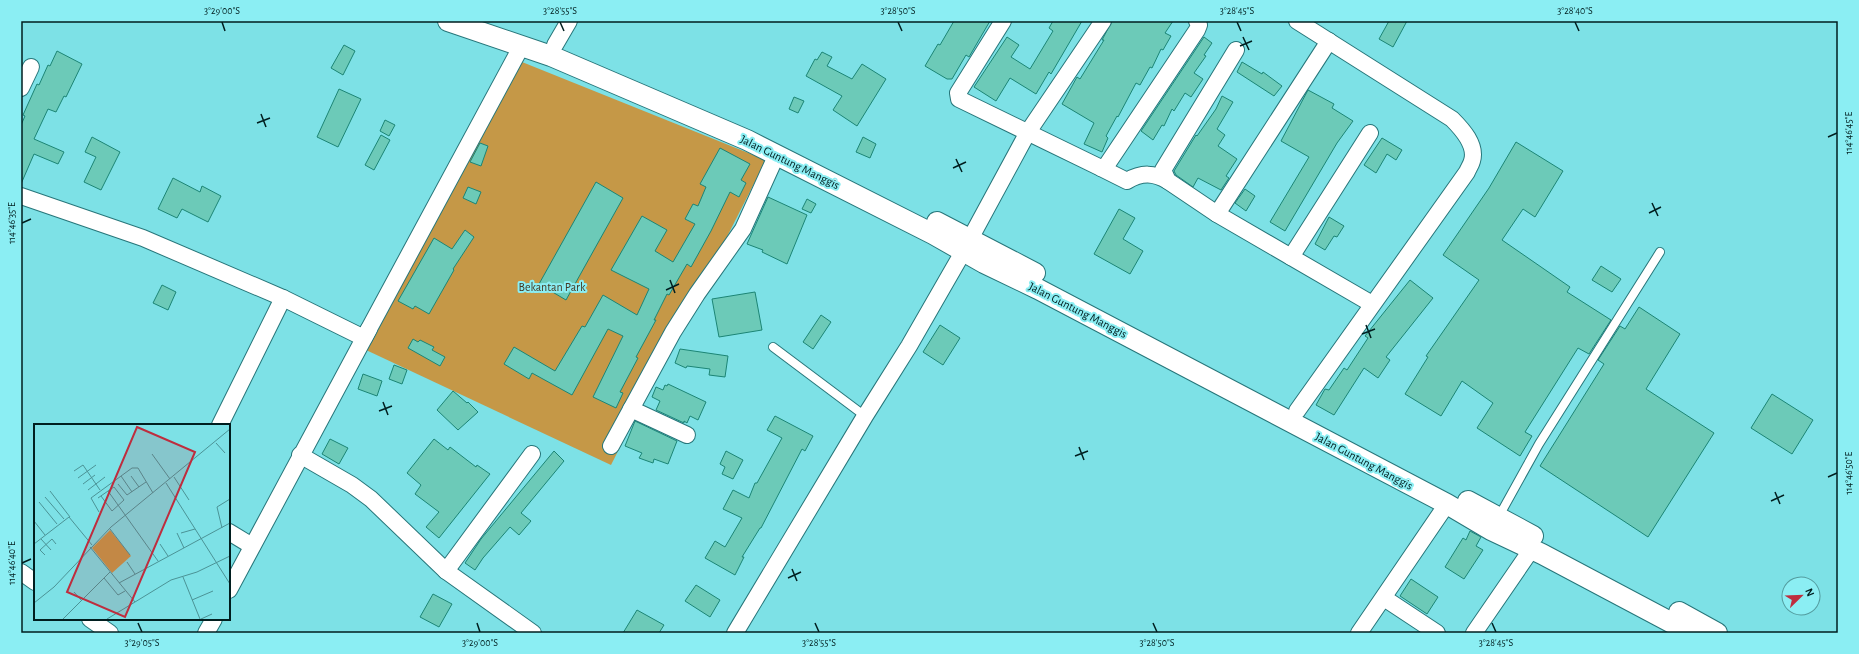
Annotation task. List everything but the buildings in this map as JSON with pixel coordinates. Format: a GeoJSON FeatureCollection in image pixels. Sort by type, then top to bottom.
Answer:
{"type":"FeatureCollection","features":[{"type":"Feature","properties":{"kind":"street","name":"Jalan Guntung Manggis"},"geometry":{"type":"LineString","coordinates":[[448,21],[519,42],[555,45],[725,124],[777,154],[933,234],[966,245],[1297,411],[1361,452],[1491,530],[1691,633]]}},
{"type":"Feature","properties":{"kind":"street","name":"Jalan Guntung Manggis"},"geometry":{"type":"LineString","coordinates":[[484,21],[519,42],[550,56],[803,153],[966,245],[1038,289],[1361,452],[1498,518],[1717,633]]}},
{"type":"Feature","properties":{"kind":"street"},"geometry":{"type":"LineString","coordinates":[[555,45],[569,21]]}},
{"type":"Feature","properties":{"kind":"street"},"geometry":{"type":"LineString","coordinates":[[1003,21],[958,95],[960,99],[1127,181],[1144,174],[1158,176],[1168,181],[1217,214],[1372,304]]}},
{"type":"Feature","properties":{"kind":"street"},"geometry":{"type":"LineString","coordinates":[[735,633],[865,416],[909,346],[1028,132],[1103,21]]}},
{"type":"Feature","properties":{"kind":"street"},"geometry":{"type":"LineString","coordinates":[[1101,168],[1106,166],[1197,30],[1199,25],[1197,21]]}},
{"type":"Feature","properties":{"kind":"street"},"geometry":{"type":"LineString","coordinates":[[1297,21],[1452,119],[1465,132],[1471,147],[1473,160],[1467,172],[1297,411]]}},
{"type":"Feature","properties":{"kind":"street"},"geometry":{"type":"LineString","coordinates":[[1217,214],[1329,41]]}},
{"type":"Feature","properties":{"kind":"street"},"geometry":{"type":"LineString","coordinates":[[230,588],[364,338],[519,42]]}},
{"type":"Feature","properties":{"kind":"street"},"geometry":{"type":"LineString","coordinates":[[1168,181],[1163,170],[1236,50]]}},
{"type":"Feature","properties":{"kind":"street"},"geometry":{"type":"LineString","coordinates":[[1291,258],[1370,133]]}},
{"type":"Feature","properties":{"kind":"street"},"geometry":{"type":"LineString","coordinates":[[611,446],[673,332],[697,294],[743,229],[777,154]]}},
{"type":"Feature","properties":{"kind":"street"},"geometry":{"type":"LineString","coordinates":[[21,196],[143,238],[283,298],[364,338]]}},
{"type":"Feature","properties":{"kind":"street"},"geometry":{"type":"LineString","coordinates":[[220,424],[283,298]]}},
{"type":"Feature","properties":{"kind":"street"},"geometry":{"type":"LineString","coordinates":[[631,409],[687,435]]}},
{"type":"Feature","properties":{"kind":"street"},"geometry":{"type":"LineString","coordinates":[[446,571],[532,454]]}},
{"type":"Feature","properties":{"kind":"street"},"geometry":{"type":"LineString","coordinates":[[300,455],[352,485],[371,498],[446,571],[533,633]]}},
{"type":"Feature","properties":{"kind":"street"},"geometry":{"type":"LineString","coordinates":[[1358,633],[1384,598],[1447,504]]}},
{"type":"Feature","properties":{"kind":"street"},"geometry":{"type":"LineString","coordinates":[[230,533],[252,546]]}},
{"type":"Feature","properties":{"kind":"street"},"geometry":{"type":"LineString","coordinates":[[1474,633],[1531,550]]}},
{"type":"Feature","properties":{"kind":"street"},"geometry":{"type":"LineString","coordinates":[[21,572],[34,581]]}},
{"type":"Feature","properties":{"kind":"street"},"geometry":{"type":"LineString","coordinates":[[1384,598],[1437,633]]}},
{"type":"Feature","properties":{"kind":"street"},"geometry":{"type":"LineString","coordinates":[[91,620],[110,633]]}},
{"type":"Feature","properties":{"kind":"street"},"geometry":{"type":"LineString","coordinates":[[206,633],[213,620]]}},
{"type":"Feature","properties":{"kind":"lane"},"geometry":{"type":"LineString","coordinates":[[1498,518],[1539,444],[1660,252]]}},
{"type":"Feature","properties":{"kind":"lane"},"geometry":{"type":"LineString","coordinates":[[773,347],[865,416]]}},
{"type":"Feature","properties":{"kind":"green space","name":"Bekantan Park"},"geometry":{"type":"Polygon","coordinates":[[[522,62],[766,160],[611,465],[366,350],[522,62]]]}}]}
